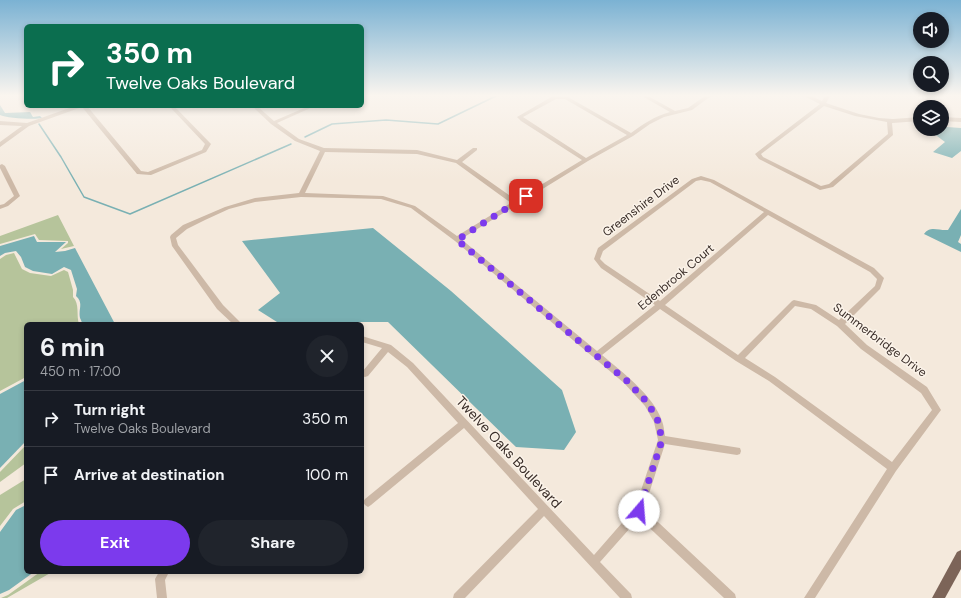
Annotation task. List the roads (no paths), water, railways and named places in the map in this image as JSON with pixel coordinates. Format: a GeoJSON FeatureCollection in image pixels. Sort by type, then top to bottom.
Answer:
{"type":"FeatureCollection","features":[{"type":"Feature","properties":{"kind":"main road"},"geometry":{"type":"LineString","coordinates":[[938,598],[961,556]]}},
{"type":"Feature","properties":{"kind":"street"},"geometry":{"type":"LineString","coordinates":[[12,124],[27,125]]}},
{"type":"Feature","properties":{"kind":"street"},"geometry":{"type":"LineString","coordinates":[[0,145],[30,124]]}},
{"type":"Feature","properties":{"kind":"street"},"geometry":{"type":"LineString","coordinates":[[99,124],[139,173],[149,174],[204,151],[208,144],[188,124]]}},
{"type":"Feature","properties":{"kind":"street"},"geometry":{"type":"LineString","coordinates":[[274,124],[297,140],[323,150],[417,152],[458,162],[514,203]]}},
{"type":"Feature","properties":{"kind":"street"},"geometry":{"type":"LineString","coordinates":[[529,124],[586,160]]}},
{"type":"Feature","properties":{"kind":"street"},"geometry":{"type":"LineString","coordinates":[[612,124],[631,135]]}},
{"type":"Feature","properties":{"kind":"street"},"geometry":{"type":"LineString","coordinates":[[457,240],[514,203],[648,124]]}},
{"type":"Feature","properties":{"kind":"street"},"geometry":{"type":"LineString","coordinates":[[797,124],[758,154],[761,158],[820,188],[831,186],[890,134],[889,124]]}},
{"type":"Feature","properties":{"kind":"street"},"geometry":{"type":"LineString","coordinates":[[458,162],[475,149]]}},
{"type":"Feature","properties":{"kind":"street"},"geometry":{"type":"LineString","coordinates":[[301,195],[323,150]]}},
{"type":"Feature","properties":{"kind":"street"},"geometry":{"type":"LineString","coordinates":[[0,207],[17,196],[2,166]]}},
{"type":"Feature","properties":{"kind":"street","name":"Greenshire Drive"},"geometry":{"type":"LineString","coordinates":[[840,324],[878,287],[881,278],[872,270],[712,181],[701,178],[694,180],[600,250],[597,259],[603,266],[660,306],[739,359],[772,379],[893,468]]}},
{"type":"Feature","properties":{"kind":"street"},"geometry":{"type":"LineString","coordinates":[[236,322],[220,307],[175,246],[173,237],[185,227],[227,208],[255,200],[301,195],[381,197],[413,207],[457,240],[627,381],[648,403],[658,421],[662,440],[639,511],[594,562]]}},
{"type":"Feature","properties":{"kind":"street","name":"Edenbrook Court"},"geometry":{"type":"LineString","coordinates":[[597,356],[660,306],[767,212]]}},
{"type":"Feature","properties":{"kind":"street","name":"Summerbridge Drive"},"geometry":{"type":"LineString","coordinates":[[739,359],[794,303],[812,307],[840,324],[864,347],[924,390],[937,410],[893,468],[809,598]]}},
{"type":"Feature","properties":{"kind":"street","name":"Twelve Oaks Boulevard"},"geometry":{"type":"LineString","coordinates":[[364,340],[388,347],[410,365],[627,598]]}},
{"type":"Feature","properties":{"kind":"street"},"geometry":{"type":"LineString","coordinates":[[365,374],[388,347]]}},
{"type":"Feature","properties":{"kind":"street"},"geometry":{"type":"LineString","coordinates":[[368,502],[464,422]]}},
{"type":"Feature","properties":{"kind":"street"},"geometry":{"type":"LineString","coordinates":[[662,440],[737,451]]}},
{"type":"Feature","properties":{"kind":"street"},"geometry":{"type":"LineString","coordinates":[[458,598],[544,509]]}},
{"type":"Feature","properties":{"kind":"street"},"geometry":{"type":"LineString","coordinates":[[639,511],[731,598]]}},
{"type":"Feature","properties":{"kind":"street"},"geometry":{"type":"LineString","coordinates":[[162,598],[160,579],[163,574]]}},
{"type":"Feature","properties":{"kind":"water"},"geometry":{"type":"Polygon","coordinates":[[[949,127],[961,128],[961,151],[952,158],[933,152],[945,142],[937,136],[949,136],[949,127]]]}},
{"type":"Feature","properties":{"kind":"water"},"geometry":{"type":"Polygon","coordinates":[[[961,209],[961,235],[958,242],[961,244],[961,252],[924,234],[926,231],[932,229],[948,230],[961,209]]]}},
{"type":"Feature","properties":{"kind":"water"},"geometry":{"type":"Polygon","coordinates":[[[373,228],[451,291],[562,390],[576,432],[564,450],[516,447],[388,322],[277,322],[258,310],[280,293],[242,241],[373,228]]]}},
{"type":"Feature","properties":{"kind":"water"},"geometry":{"type":"Polygon","coordinates":[[[34,236],[37,242],[66,242],[55,252],[75,248],[114,322],[82,322],[80,318],[80,301],[76,296],[77,289],[71,270],[64,267],[52,274],[33,271],[25,267],[21,257],[16,251],[5,253],[0,256],[0,246],[34,236]]]}},
{"type":"Feature","properties":{"kind":"water"},"geometry":{"type":"Polygon","coordinates":[[[24,381],[24,443],[0,468],[0,394],[24,381]]]}},
{"type":"Feature","properties":{"kind":"water"},"geometry":{"type":"Polygon","coordinates":[[[24,506],[24,574],[31,574],[9,590],[0,594],[0,532],[16,510],[24,506]]]}},
{"type":"Feature","properties":{"kind":"waterway"},"geometry":{"type":"LineString","coordinates":[[39,124],[61,157],[84,197],[130,214],[291,144]]}},
{"type":"Feature","properties":{"kind":"waterway"},"geometry":{"type":"LineString","coordinates":[[305,137],[333,124]]}}]}
